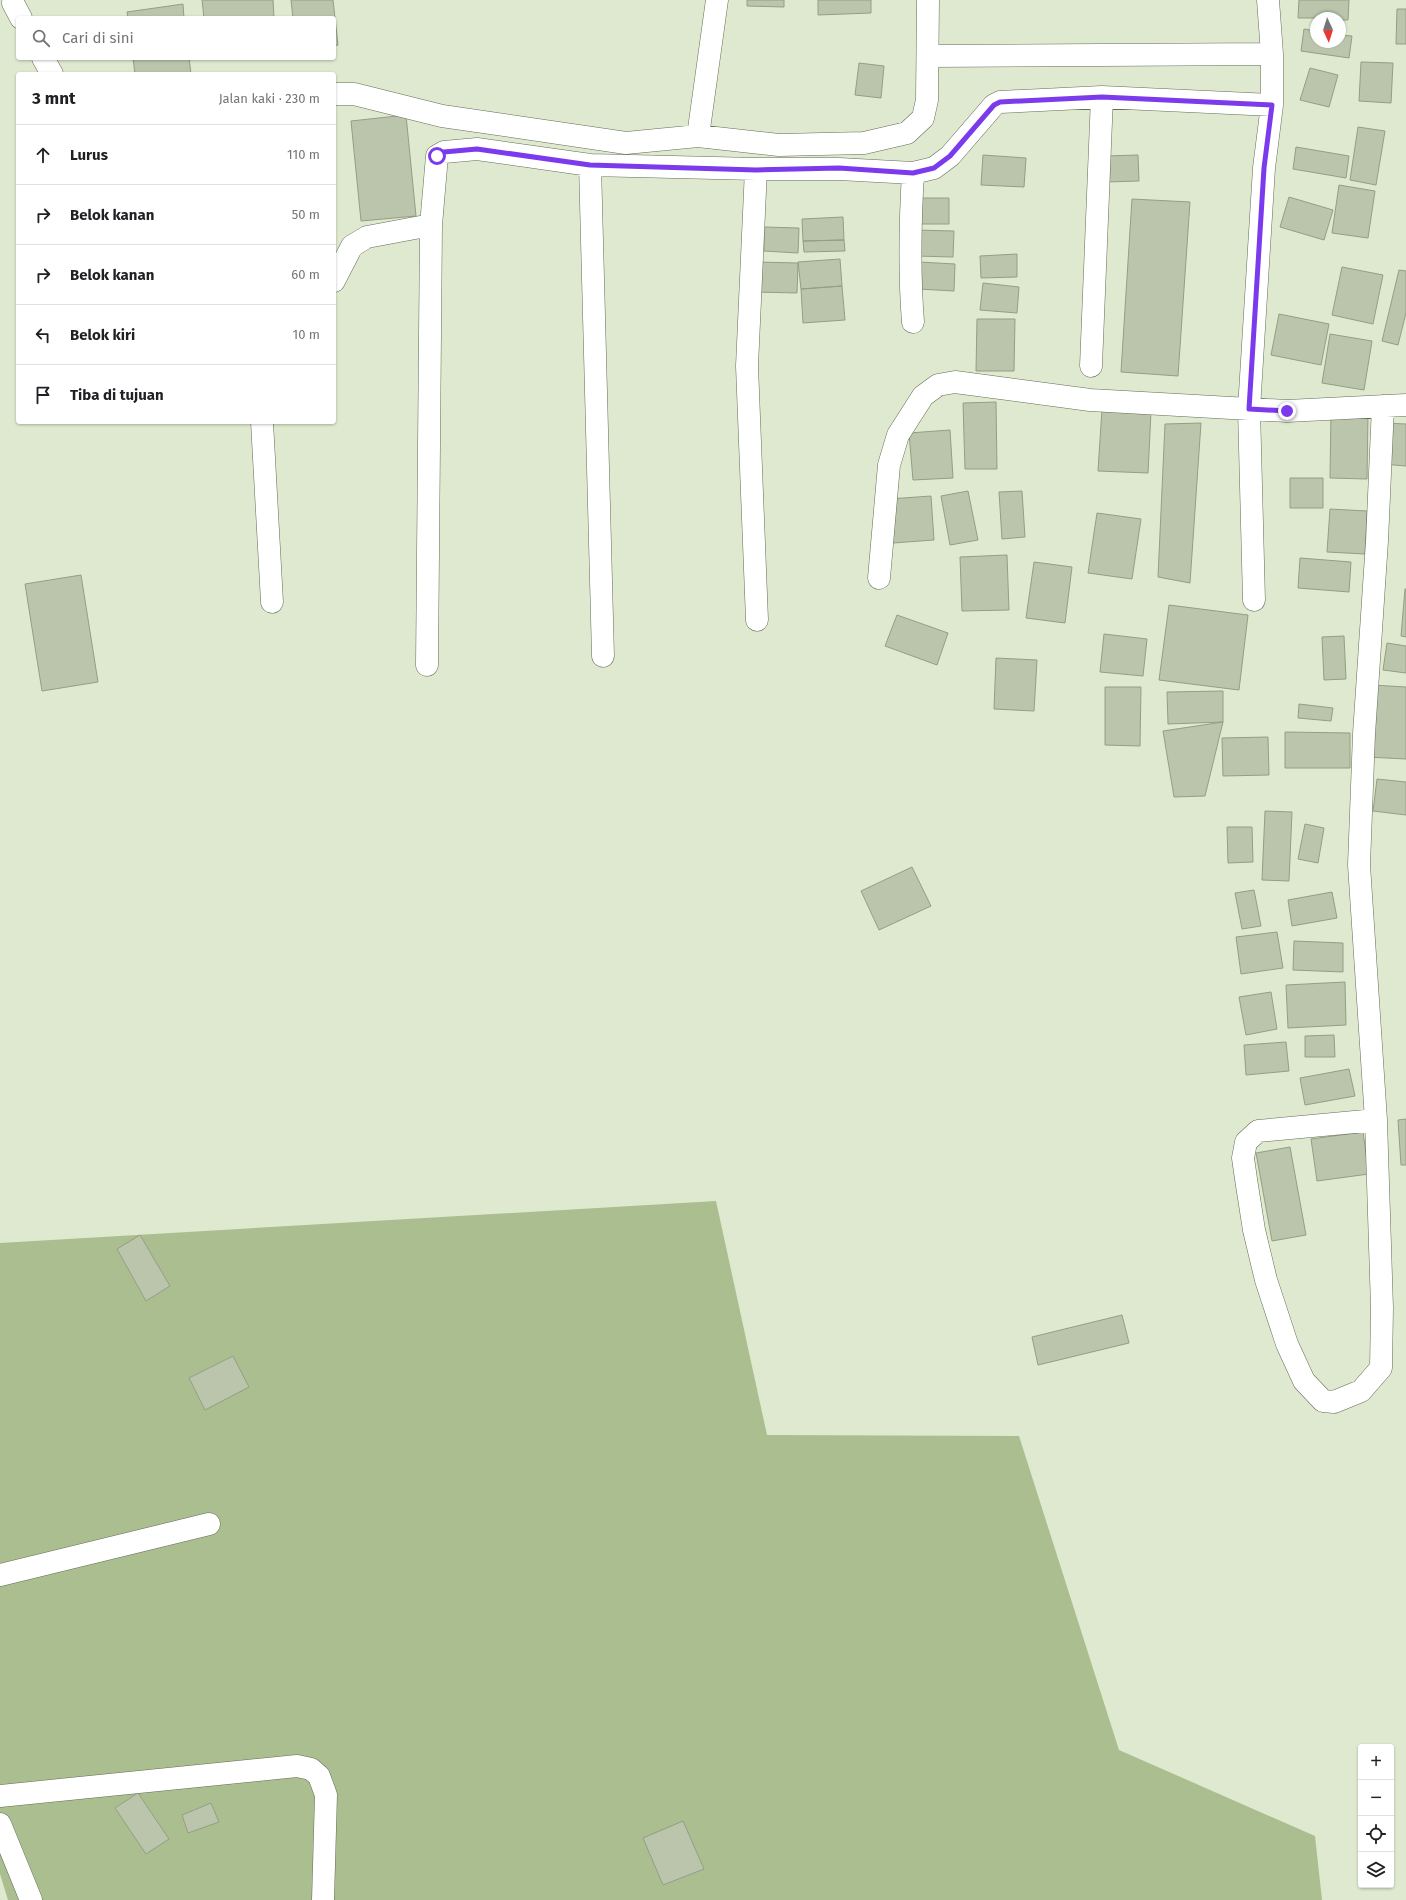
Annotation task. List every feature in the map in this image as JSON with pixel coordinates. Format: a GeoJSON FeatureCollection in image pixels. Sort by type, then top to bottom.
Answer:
{"type":"FeatureCollection","features":[{"type":"Feature","properties":{"kind":"street"},"geometry":{"type":"LineString","coordinates":[[698,136],[717,0]]}},
{"type":"Feature","properties":{"kind":"street"},"geometry":{"type":"LineString","coordinates":[[336,94],[354,94],[442,116],[626,143],[698,136],[779,145],[864,143],[907,133],[923,118],[927,100],[928,0]]}},
{"type":"Feature","properties":{"kind":"street"},"geometry":{"type":"LineString","coordinates":[[1254,600],[1249,409],[1264,168],[1272,105],[1272,54],[1268,0]]}},
{"type":"Feature","properties":{"kind":"street"},"geometry":{"type":"LineString","coordinates":[[928,56],[1272,54]]}},
{"type":"Feature","properties":{"kind":"street"},"geometry":{"type":"LineString","coordinates":[[45,60],[51,72]]}},
{"type":"Feature","properties":{"kind":"street"},"geometry":{"type":"LineString","coordinates":[[427,666],[431,225],[437,156],[444,152],[477,149],[590,165],[756,170],[839,168],[913,173],[934,168],[950,156],[994,105],[1000,102],[1102,97],[1272,105]]}},
{"type":"Feature","properties":{"kind":"street"},"geometry":{"type":"LineString","coordinates":[[1091,366],[1102,97]]}},
{"type":"Feature","properties":{"kind":"street"},"geometry":{"type":"LineString","coordinates":[[590,165],[603,656]]}},
{"type":"Feature","properties":{"kind":"street"},"geometry":{"type":"LineString","coordinates":[[756,170],[746,366],[757,620]]}},
{"type":"Feature","properties":{"kind":"street"},"geometry":{"type":"LineString","coordinates":[[913,173],[910,217],[910,285],[913,322]]}},
{"type":"Feature","properties":{"kind":"street"},"geometry":{"type":"LineString","coordinates":[[336,277],[352,246],[367,237],[431,225]]}},
{"type":"Feature","properties":{"kind":"street"},"geometry":{"type":"LineString","coordinates":[[879,578],[889,465],[898,435],[923,396],[938,385],[955,382],[1090,400],[1287,411],[1406,405]]}},
{"type":"Feature","properties":{"kind":"street"},"geometry":{"type":"LineString","coordinates":[[1376,1120],[1258,1132],[1246,1142],[1243,1158],[1246,1179],[1254,1230],[1266,1280],[1287,1344],[1304,1381],[1323,1401],[1334,1402],[1361,1391],[1381,1368],[1382,1308],[1376,1120],[1359,865],[1364,734],[1377,541],[1382,406]]}},
{"type":"Feature","properties":{"kind":"street"},"geometry":{"type":"LineString","coordinates":[[262,424],[272,602]]}},
{"type":"Feature","properties":{"kind":"street"},"geometry":{"type":"LineString","coordinates":[[0,1575],[209,1524]]}},
{"type":"Feature","properties":{"kind":"street"},"geometry":{"type":"LineString","coordinates":[[0,1796],[297,1766],[311,1769],[319,1776],[326,1795],[323,1900]]}},
{"type":"Feature","properties":{"kind":"street"},"geometry":{"type":"LineString","coordinates":[[0,1824],[31,1900]]}},
{"type":"Feature","properties":{"kind":"green space"},"geometry":{"type":"Polygon","coordinates":[[[716,1201],[767,1435],[1019,1436],[1119,1750],[1315,1836],[1322,1900],[8,1900],[0,1874],[0,1243],[716,1201]]]}},
{"type":"Feature","properties":{"kind":"building"},"geometry":{"type":"Polygon","coordinates":[[[202,0],[273,0],[274,16],[204,16],[202,0]]]}},
{"type":"Feature","properties":{"kind":"building"},"geometry":{"type":"Polygon","coordinates":[[[291,0],[333,0],[335,16],[293,16],[291,0]]]}},
{"type":"Feature","properties":{"kind":"building"},"geometry":{"type":"Polygon","coordinates":[[[747,0],[784,0],[784,7],[747,6],[747,0]]]}},
{"type":"Feature","properties":{"kind":"building"},"geometry":{"type":"Polygon","coordinates":[[[818,0],[871,0],[871,13],[818,15],[818,0]]]}},
{"type":"Feature","properties":{"kind":"building"},"geometry":{"type":"Polygon","coordinates":[[[1299,0],[1349,0],[1348,20],[1346,20],[1346,12],[1310,12],[1310,18],[1298,18],[1299,0]]]}},
{"type":"Feature","properties":{"kind":"building"},"geometry":{"type":"Polygon","coordinates":[[[183,4],[184,16],[128,16],[127,12],[183,4]]]}},
{"type":"Feature","properties":{"kind":"building"},"geometry":{"type":"Polygon","coordinates":[[[1397,9],[1406,9],[1406,44],[1396,44],[1397,9]]]}},
{"type":"Feature","properties":{"kind":"building"},"geometry":{"type":"Polygon","coordinates":[[[336,27],[338,45],[336,46],[336,27]]]}},
{"type":"Feature","properties":{"kind":"building"},"geometry":{"type":"Polygon","coordinates":[[[1304,29],[1310,30],[1310,48],[1346,48],[1346,36],[1352,36],[1349,58],[1301,51],[1304,29]]]}},
{"type":"Feature","properties":{"kind":"building"},"geometry":{"type":"Polygon","coordinates":[[[133,60],[189,60],[191,72],[135,72],[133,60]]]}},
{"type":"Feature","properties":{"kind":"building"},"geometry":{"type":"Polygon","coordinates":[[[1361,62],[1393,63],[1391,103],[1359,101],[1361,62]]]}},
{"type":"Feature","properties":{"kind":"building"},"geometry":{"type":"Polygon","coordinates":[[[859,63],[884,66],[881,98],[855,95],[859,63]]]}},
{"type":"Feature","properties":{"kind":"building"},"geometry":{"type":"Polygon","coordinates":[[[1310,68],[1338,75],[1329,107],[1300,100],[1310,68]]]}},
{"type":"Feature","properties":{"kind":"building"},"geometry":{"type":"Polygon","coordinates":[[[406,115],[416,216],[361,221],[351,121],[406,115]]]}},
{"type":"Feature","properties":{"kind":"building"},"geometry":{"type":"Polygon","coordinates":[[[1358,127],[1385,131],[1376,185],[1350,180],[1358,127]]]}},
{"type":"Feature","properties":{"kind":"building"},"geometry":{"type":"Polygon","coordinates":[[[1296,147],[1349,156],[1346,178],[1293,169],[1296,147]]]}},
{"type":"Feature","properties":{"kind":"building"},"geometry":{"type":"Polygon","coordinates":[[[983,155],[1026,158],[1024,187],[981,185],[983,155]]]}},
{"type":"Feature","properties":{"kind":"building"},"geometry":{"type":"Polygon","coordinates":[[[1138,155],[1139,181],[1107,182],[1106,156],[1138,155]]]}},
{"type":"Feature","properties":{"kind":"building"},"geometry":{"type":"Polygon","coordinates":[[[1339,185],[1375,191],[1368,238],[1332,233],[1339,185]]]}},
{"type":"Feature","properties":{"kind":"building"},"geometry":{"type":"Polygon","coordinates":[[[1289,197],[1333,210],[1324,240],[1280,227],[1289,197]]]}},
{"type":"Feature","properties":{"kind":"building"},"geometry":{"type":"Polygon","coordinates":[[[916,198],[949,198],[949,224],[916,224],[916,198]]]}},
{"type":"Feature","properties":{"kind":"building"},"geometry":{"type":"Polygon","coordinates":[[[1132,199],[1190,202],[1178,376],[1121,372],[1132,199]]]}},
{"type":"Feature","properties":{"kind":"building"},"geometry":{"type":"Polygon","coordinates":[[[843,217],[844,240],[803,241],[802,219],[843,217]]]}},
{"type":"Feature","properties":{"kind":"building"},"geometry":{"type":"Polygon","coordinates":[[[764,227],[799,228],[798,253],[764,251],[764,227]]]}},
{"type":"Feature","properties":{"kind":"building"},"geometry":{"type":"Polygon","coordinates":[[[916,230],[954,231],[953,257],[915,256],[916,230]]]}},
{"type":"Feature","properties":{"kind":"building"},"geometry":{"type":"Polygon","coordinates":[[[844,240],[845,251],[804,252],[803,241],[844,240]]]}},
{"type":"Feature","properties":{"kind":"building"},"geometry":{"type":"Polygon","coordinates":[[[1017,254],[1017,277],[981,278],[980,256],[1017,254]]]}},
{"type":"Feature","properties":{"kind":"building"},"geometry":{"type":"Polygon","coordinates":[[[840,259],[842,286],[801,289],[798,262],[840,259]]]}},
{"type":"Feature","properties":{"kind":"building"},"geometry":{"type":"Polygon","coordinates":[[[757,262],[798,263],[797,293],[756,292],[757,262]]]}},
{"type":"Feature","properties":{"kind":"building"},"geometry":{"type":"Polygon","coordinates":[[[919,262],[955,264],[954,291],[918,289],[919,262]]]}},
{"type":"Feature","properties":{"kind":"building"},"geometry":{"type":"Polygon","coordinates":[[[1342,267],[1383,275],[1373,324],[1332,315],[1342,267]]]}},
{"type":"Feature","properties":{"kind":"building"},"geometry":{"type":"Polygon","coordinates":[[[1399,270],[1406,271],[1406,313],[1398,345],[1382,341],[1399,270]]]}},
{"type":"Feature","properties":{"kind":"building"},"geometry":{"type":"Polygon","coordinates":[[[983,283],[1019,287],[1017,313],[980,310],[983,283]]]}},
{"type":"Feature","properties":{"kind":"building"},"geometry":{"type":"Polygon","coordinates":[[[842,286],[845,320],[803,323],[801,289],[842,286]]]}},
{"type":"Feature","properties":{"kind":"building"},"geometry":{"type":"Polygon","coordinates":[[[1279,314],[1329,324],[1321,365],[1271,355],[1279,314]]]}},
{"type":"Feature","properties":{"kind":"building"},"geometry":{"type":"Polygon","coordinates":[[[977,319],[1015,319],[1014,371],[976,371],[977,319]]]}},
{"type":"Feature","properties":{"kind":"building"},"geometry":{"type":"Polygon","coordinates":[[[1330,334],[1372,341],[1364,390],[1322,383],[1330,334]]]}},
{"type":"Feature","properties":{"kind":"building"},"geometry":{"type":"Polygon","coordinates":[[[996,402],[997,469],[965,469],[963,403],[996,402]]]}},
{"type":"Feature","properties":{"kind":"building"},"geometry":{"type":"Polygon","coordinates":[[[1102,409],[1151,412],[1148,473],[1098,471],[1102,409]]]}},
{"type":"Feature","properties":{"kind":"building"},"geometry":{"type":"Polygon","coordinates":[[[1331,412],[1368,413],[1367,479],[1330,478],[1331,412]]]}},
{"type":"Feature","properties":{"kind":"building"},"geometry":{"type":"Polygon","coordinates":[[[1201,423],[1190,583],[1158,577],[1165,424],[1201,423]]]}},
{"type":"Feature","properties":{"kind":"building"},"geometry":{"type":"Polygon","coordinates":[[[1384,423],[1406,424],[1406,466],[1382,464],[1384,423]]]}},
{"type":"Feature","properties":{"kind":"building"},"geometry":{"type":"Polygon","coordinates":[[[950,430],[953,478],[913,480],[909,433],[950,430]]]}},
{"type":"Feature","properties":{"kind":"building"},"geometry":{"type":"Polygon","coordinates":[[[1290,478],[1323,478],[1323,508],[1290,508],[1290,478]]]}},
{"type":"Feature","properties":{"kind":"building"},"geometry":{"type":"Polygon","coordinates":[[[968,491],[978,540],[950,545],[941,496],[968,491]]]}},
{"type":"Feature","properties":{"kind":"building"},"geometry":{"type":"Polygon","coordinates":[[[1022,491],[1025,537],[1002,539],[999,492],[1022,491]]]}},
{"type":"Feature","properties":{"kind":"building"},"geometry":{"type":"Polygon","coordinates":[[[931,496],[934,540],[893,543],[889,499],[931,496]]]}},
{"type":"Feature","properties":{"kind":"building"},"geometry":{"type":"Polygon","coordinates":[[[1330,509],[1367,511],[1365,554],[1327,552],[1330,509]]]}},
{"type":"Feature","properties":{"kind":"building"},"geometry":{"type":"Polygon","coordinates":[[[1097,513],[1141,519],[1132,579],[1088,573],[1097,513]]]}},
{"type":"Feature","properties":{"kind":"building"},"geometry":{"type":"Polygon","coordinates":[[[1007,555],[1009,610],[962,611],[960,557],[1007,555]]]}},
{"type":"Feature","properties":{"kind":"building"},"geometry":{"type":"Polygon","coordinates":[[[1300,558],[1351,562],[1349,592],[1298,588],[1300,558]]]}},
{"type":"Feature","properties":{"kind":"building"},"geometry":{"type":"Polygon","coordinates":[[[1034,562],[1072,567],[1065,623],[1026,618],[1034,562]]]}},
{"type":"Feature","properties":{"kind":"building"},"geometry":{"type":"Polygon","coordinates":[[[81,575],[98,682],[42,691],[25,584],[81,575]]]}},
{"type":"Feature","properties":{"kind":"building"},"geometry":{"type":"Polygon","coordinates":[[[1406,589],[1406,637],[1401,636],[1406,589]]]}},
{"type":"Feature","properties":{"kind":"building"},"geometry":{"type":"Polygon","coordinates":[[[1169,605],[1248,615],[1239,690],[1159,680],[1169,605]]]}},
{"type":"Feature","properties":{"kind":"building"},"geometry":{"type":"Polygon","coordinates":[[[897,615],[948,633],[937,665],[885,646],[897,615]]]}},
{"type":"Feature","properties":{"kind":"building"},"geometry":{"type":"Polygon","coordinates":[[[1104,634],[1147,639],[1143,676],[1100,672],[1104,634]]]}},
{"type":"Feature","properties":{"kind":"building"},"geometry":{"type":"Polygon","coordinates":[[[1344,636],[1346,679],[1324,680],[1322,637],[1344,636]]]}},
{"type":"Feature","properties":{"kind":"building"},"geometry":{"type":"Polygon","coordinates":[[[1387,643],[1406,646],[1406,673],[1383,670],[1387,643]]]}},
{"type":"Feature","properties":{"kind":"building"},"geometry":{"type":"Polygon","coordinates":[[[996,658],[1037,660],[1034,711],[994,709],[996,658]]]}},
{"type":"Feature","properties":{"kind":"building"},"geometry":{"type":"Polygon","coordinates":[[[1372,685],[1406,687],[1406,759],[1367,757],[1372,685]]]}},
{"type":"Feature","properties":{"kind":"building"},"geometry":{"type":"Polygon","coordinates":[[[1105,687],[1141,687],[1140,746],[1105,745],[1105,687]]]}},
{"type":"Feature","properties":{"kind":"building"},"geometry":{"type":"Polygon","coordinates":[[[1223,691],[1223,722],[1168,724],[1167,692],[1223,691]]]}},
{"type":"Feature","properties":{"kind":"building"},"geometry":{"type":"Polygon","coordinates":[[[1299,704],[1333,708],[1331,721],[1298,718],[1299,704]]]}},
{"type":"Feature","properties":{"kind":"building"},"geometry":{"type":"Polygon","coordinates":[[[1223,722],[1205,796],[1174,797],[1163,731],[1223,722]]]}},
{"type":"Feature","properties":{"kind":"building"},"geometry":{"type":"Polygon","coordinates":[[[1285,732],[1350,733],[1350,768],[1285,768],[1285,732]]]}},
{"type":"Feature","properties":{"kind":"building"},"geometry":{"type":"Polygon","coordinates":[[[1268,737],[1269,775],[1223,776],[1222,738],[1268,737]]]}},
{"type":"Feature","properties":{"kind":"building"},"geometry":{"type":"Polygon","coordinates":[[[1377,779],[1406,782],[1406,815],[1373,811],[1377,779]]]}},
{"type":"Feature","properties":{"kind":"building"},"geometry":{"type":"Polygon","coordinates":[[[1265,811],[1292,812],[1289,881],[1262,880],[1265,811]]]}},
{"type":"Feature","properties":{"kind":"building"},"geometry":{"type":"Polygon","coordinates":[[[1305,824],[1324,828],[1318,863],[1298,859],[1305,824]]]}},
{"type":"Feature","properties":{"kind":"building"},"geometry":{"type":"Polygon","coordinates":[[[1227,827],[1252,827],[1253,862],[1228,863],[1227,827]]]}},
{"type":"Feature","properties":{"kind":"building"},"geometry":{"type":"Polygon","coordinates":[[[912,867],[931,906],[879,930],[861,891],[912,867]]]}},
{"type":"Feature","properties":{"kind":"building"},"geometry":{"type":"Polygon","coordinates":[[[1254,890],[1261,926],[1242,929],[1235,893],[1254,890]]]}},
{"type":"Feature","properties":{"kind":"building"},"geometry":{"type":"Polygon","coordinates":[[[1332,892],[1337,918],[1292,926],[1288,900],[1332,892]]]}},
{"type":"Feature","properties":{"kind":"building"},"geometry":{"type":"Polygon","coordinates":[[[1277,932],[1283,968],[1241,974],[1236,937],[1277,932]]]}},
{"type":"Feature","properties":{"kind":"building"},"geometry":{"type":"Polygon","coordinates":[[[1294,941],[1343,943],[1343,972],[1293,970],[1294,941]]]}},
{"type":"Feature","properties":{"kind":"building"},"geometry":{"type":"Polygon","coordinates":[[[1345,982],[1346,1025],[1288,1028],[1286,985],[1345,982]]]}},
{"type":"Feature","properties":{"kind":"building"},"geometry":{"type":"Polygon","coordinates":[[[1271,992],[1277,1029],[1246,1035],[1239,997],[1271,992]]]}},
{"type":"Feature","properties":{"kind":"building"},"geometry":{"type":"Polygon","coordinates":[[[1334,1035],[1335,1057],[1305,1057],[1305,1036],[1334,1035]]]}},
{"type":"Feature","properties":{"kind":"building"},"geometry":{"type":"Polygon","coordinates":[[[1286,1042],[1289,1071],[1246,1075],[1244,1045],[1286,1042]]]}},
{"type":"Feature","properties":{"kind":"building"},"geometry":{"type":"Polygon","coordinates":[[[1349,1069],[1355,1096],[1305,1105],[1300,1078],[1349,1069]]]}},
{"type":"Feature","properties":{"kind":"building"},"geometry":{"type":"Polygon","coordinates":[[[1406,1119],[1406,1165],[1401,1165],[1398,1120],[1406,1119]]]}},
{"type":"Feature","properties":{"kind":"building"},"geometry":{"type":"Polygon","coordinates":[[[1363,1132],[1369,1174],[1317,1181],[1311,1139],[1363,1132]]]}},
{"type":"Feature","properties":{"kind":"building"},"geometry":{"type":"Polygon","coordinates":[[[1290,1147],[1306,1235],[1272,1241],[1256,1153],[1290,1147]]]}},
{"type":"Feature","properties":{"kind":"building"},"geometry":{"type":"Polygon","coordinates":[[[140,1235],[170,1286],[146,1301],[117,1249],[140,1235]]]}},
{"type":"Feature","properties":{"kind":"building"},"geometry":{"type":"Polygon","coordinates":[[[1122,1315],[1129,1343],[1038,1365],[1032,1337],[1122,1315]]]}},
{"type":"Feature","properties":{"kind":"building"},"geometry":{"type":"Polygon","coordinates":[[[233,1356],[249,1387],[205,1410],[189,1378],[233,1356]]]}},
{"type":"Feature","properties":{"kind":"building"},"geometry":{"type":"Polygon","coordinates":[[[138,1793],[169,1839],[146,1854],[115,1808],[138,1793]]]}},
{"type":"Feature","properties":{"kind":"building"},"geometry":{"type":"Polygon","coordinates":[[[211,1803],[219,1822],[188,1833],[182,1815],[211,1803]]]}},
{"type":"Feature","properties":{"kind":"building"},"geometry":{"type":"Polygon","coordinates":[[[683,1821],[704,1869],[663,1885],[643,1838],[683,1821]]]}},
{"type":"Feature","properties":{"kind":"route"},"geometry":{"type":"LineString","coordinates":[[437,156],[444,152],[477,149],[590,165],[756,170],[839,168],[913,173],[934,168],[950,156],[994,105],[1000,102],[1102,97],[1241,102],[1272,105],[1264,168],[1249,409],[1287,411]]}}]}
